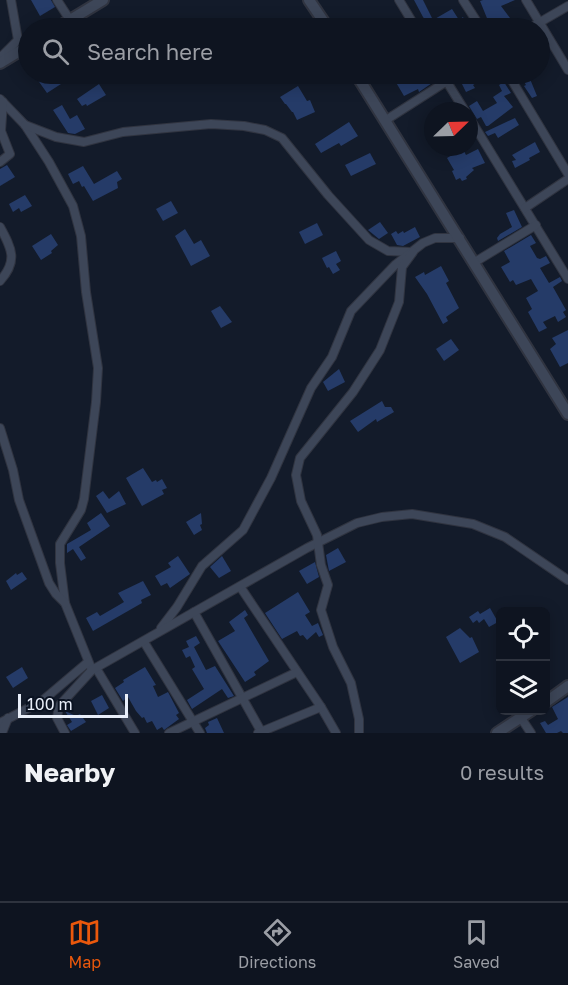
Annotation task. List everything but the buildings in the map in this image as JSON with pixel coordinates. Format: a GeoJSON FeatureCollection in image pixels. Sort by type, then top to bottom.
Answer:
{"type":"FeatureCollection","features":[{"type":"Feature","properties":{"kind":"street"},"geometry":{"type":"LineString","coordinates":[[0,58],[18,40],[11,0]]}},
{"type":"Feature","properties":{"kind":"street"},"geometry":{"type":"LineString","coordinates":[[57,0],[68,18]]}},
{"type":"Feature","properties":{"kind":"street"},"geometry":{"type":"LineString","coordinates":[[75,18],[103,0]]}},
{"type":"Feature","properties":{"kind":"street"},"geometry":{"type":"LineString","coordinates":[[309,0],[321,18]]}},
{"type":"Feature","properties":{"kind":"street"},"geometry":{"type":"LineString","coordinates":[[399,0],[410,18]]}},
{"type":"Feature","properties":{"kind":"street"},"geometry":{"type":"LineString","coordinates":[[463,0],[475,18]]}},
{"type":"Feature","properties":{"kind":"street"},"geometry":{"type":"LineString","coordinates":[[526,0],[537,18]]}},
{"type":"Feature","properties":{"kind":"street"},"geometry":{"type":"LineString","coordinates":[[547,18],[568,6]]}},
{"type":"Feature","properties":{"kind":"street"},"geometry":{"type":"LineString","coordinates":[[550,39],[568,70]]}},
{"type":"Feature","properties":{"kind":"street"},"geometry":{"type":"LineString","coordinates":[[0,63],[18,52]]}},
{"type":"Feature","properties":{"kind":"street"},"geometry":{"type":"LineString","coordinates":[[363,84],[566,408]]}},
{"type":"Feature","properties":{"kind":"street"},"geometry":{"type":"LineString","coordinates":[[386,120],[435,84]]}},
{"type":"Feature","properties":{"kind":"street"},"geometry":{"type":"LineString","coordinates":[[448,84],[459,102]]}},
{"type":"Feature","properties":{"kind":"street"},"geometry":{"type":"LineString","coordinates":[[514,84],[568,174]]}},
{"type":"Feature","properties":{"kind":"street"},"geometry":{"type":"LineString","coordinates":[[2,100],[25,125],[49,162],[73,206],[81,236],[86,292],[98,369],[96,402],[84,499],[81,510],[60,544],[60,562],[65,603],[92,667],[135,733]]}},
{"type":"Feature","properties":{"kind":"street"},"geometry":{"type":"LineString","coordinates":[[0,162],[10,154],[1,131],[2,100]]}},
{"type":"Feature","properties":{"kind":"street"},"geometry":{"type":"LineString","coordinates":[[25,125],[56,137],[84,142],[123,132],[211,124],[265,130],[282,138],[335,203],[369,240],[388,251],[413,252]]}},
{"type":"Feature","properties":{"kind":"street"},"geometry":{"type":"LineString","coordinates":[[478,132],[568,279]]}},
{"type":"Feature","properties":{"kind":"street"},"geometry":{"type":"LineString","coordinates":[[525,208],[568,179]]}},
{"type":"Feature","properties":{"kind":"street"},"geometry":{"type":"LineString","coordinates":[[475,262],[536,225]]}},
{"type":"Feature","properties":{"kind":"street"},"geometry":{"type":"LineString","coordinates":[[0,227],[12,254],[12,263],[0,281]]}},
{"type":"Feature","properties":{"kind":"street"},"geometry":{"type":"LineString","coordinates":[[158,633],[202,566],[243,530],[271,478],[311,388],[332,357],[351,311],[395,265],[423,243],[435,238],[460,238]]}},
{"type":"Feature","properties":{"kind":"street"},"geometry":{"type":"LineString","coordinates":[[359,733],[351,683],[333,646],[321,610],[328,585],[313,525],[298,492],[296,476],[300,458],[353,392],[380,350],[399,302],[402,267],[413,252]]}},
{"type":"Feature","properties":{"kind":"street"},"geometry":{"type":"LineString","coordinates":[[0,428],[13,470],[19,500],[49,583],[65,603]]}},
{"type":"Feature","properties":{"kind":"street"},"geometry":{"type":"LineString","coordinates":[[0,723],[42,701],[92,667],[144,642],[194,612],[357,523],[382,517],[412,514],[473,524],[505,537],[568,580]]}},
{"type":"Feature","properties":{"kind":"street"},"geometry":{"type":"LineString","coordinates":[[241,588],[336,733]]}},
{"type":"Feature","properties":{"kind":"street"},"geometry":{"type":"LineString","coordinates":[[194,612],[260,732],[321,707]]}},
{"type":"Feature","properties":{"kind":"street"},"geometry":{"type":"LineString","coordinates":[[144,642],[200,733]]}},
{"type":"Feature","properties":{"kind":"street"},"geometry":{"type":"LineString","coordinates":[[65,733],[57,718],[59,706],[92,667]]}},
{"type":"Feature","properties":{"kind":"street"},"geometry":{"type":"LineString","coordinates":[[169,733],[297,672]]}},
{"type":"Feature","properties":{"kind":"street"},"geometry":{"type":"LineString","coordinates":[[550,699],[568,687]]}},
{"type":"Feature","properties":{"kind":"street"},"geometry":{"type":"LineString","coordinates":[[497,733],[526,715]]}},
{"type":"Feature","properties":{"kind":"street"},"geometry":{"type":"LineString","coordinates":[[2,733],[8,718]]}},
{"type":"Feature","properties":{"kind":"street"},"geometry":{"type":"LineString","coordinates":[[521,718],[531,733]]}}]}
